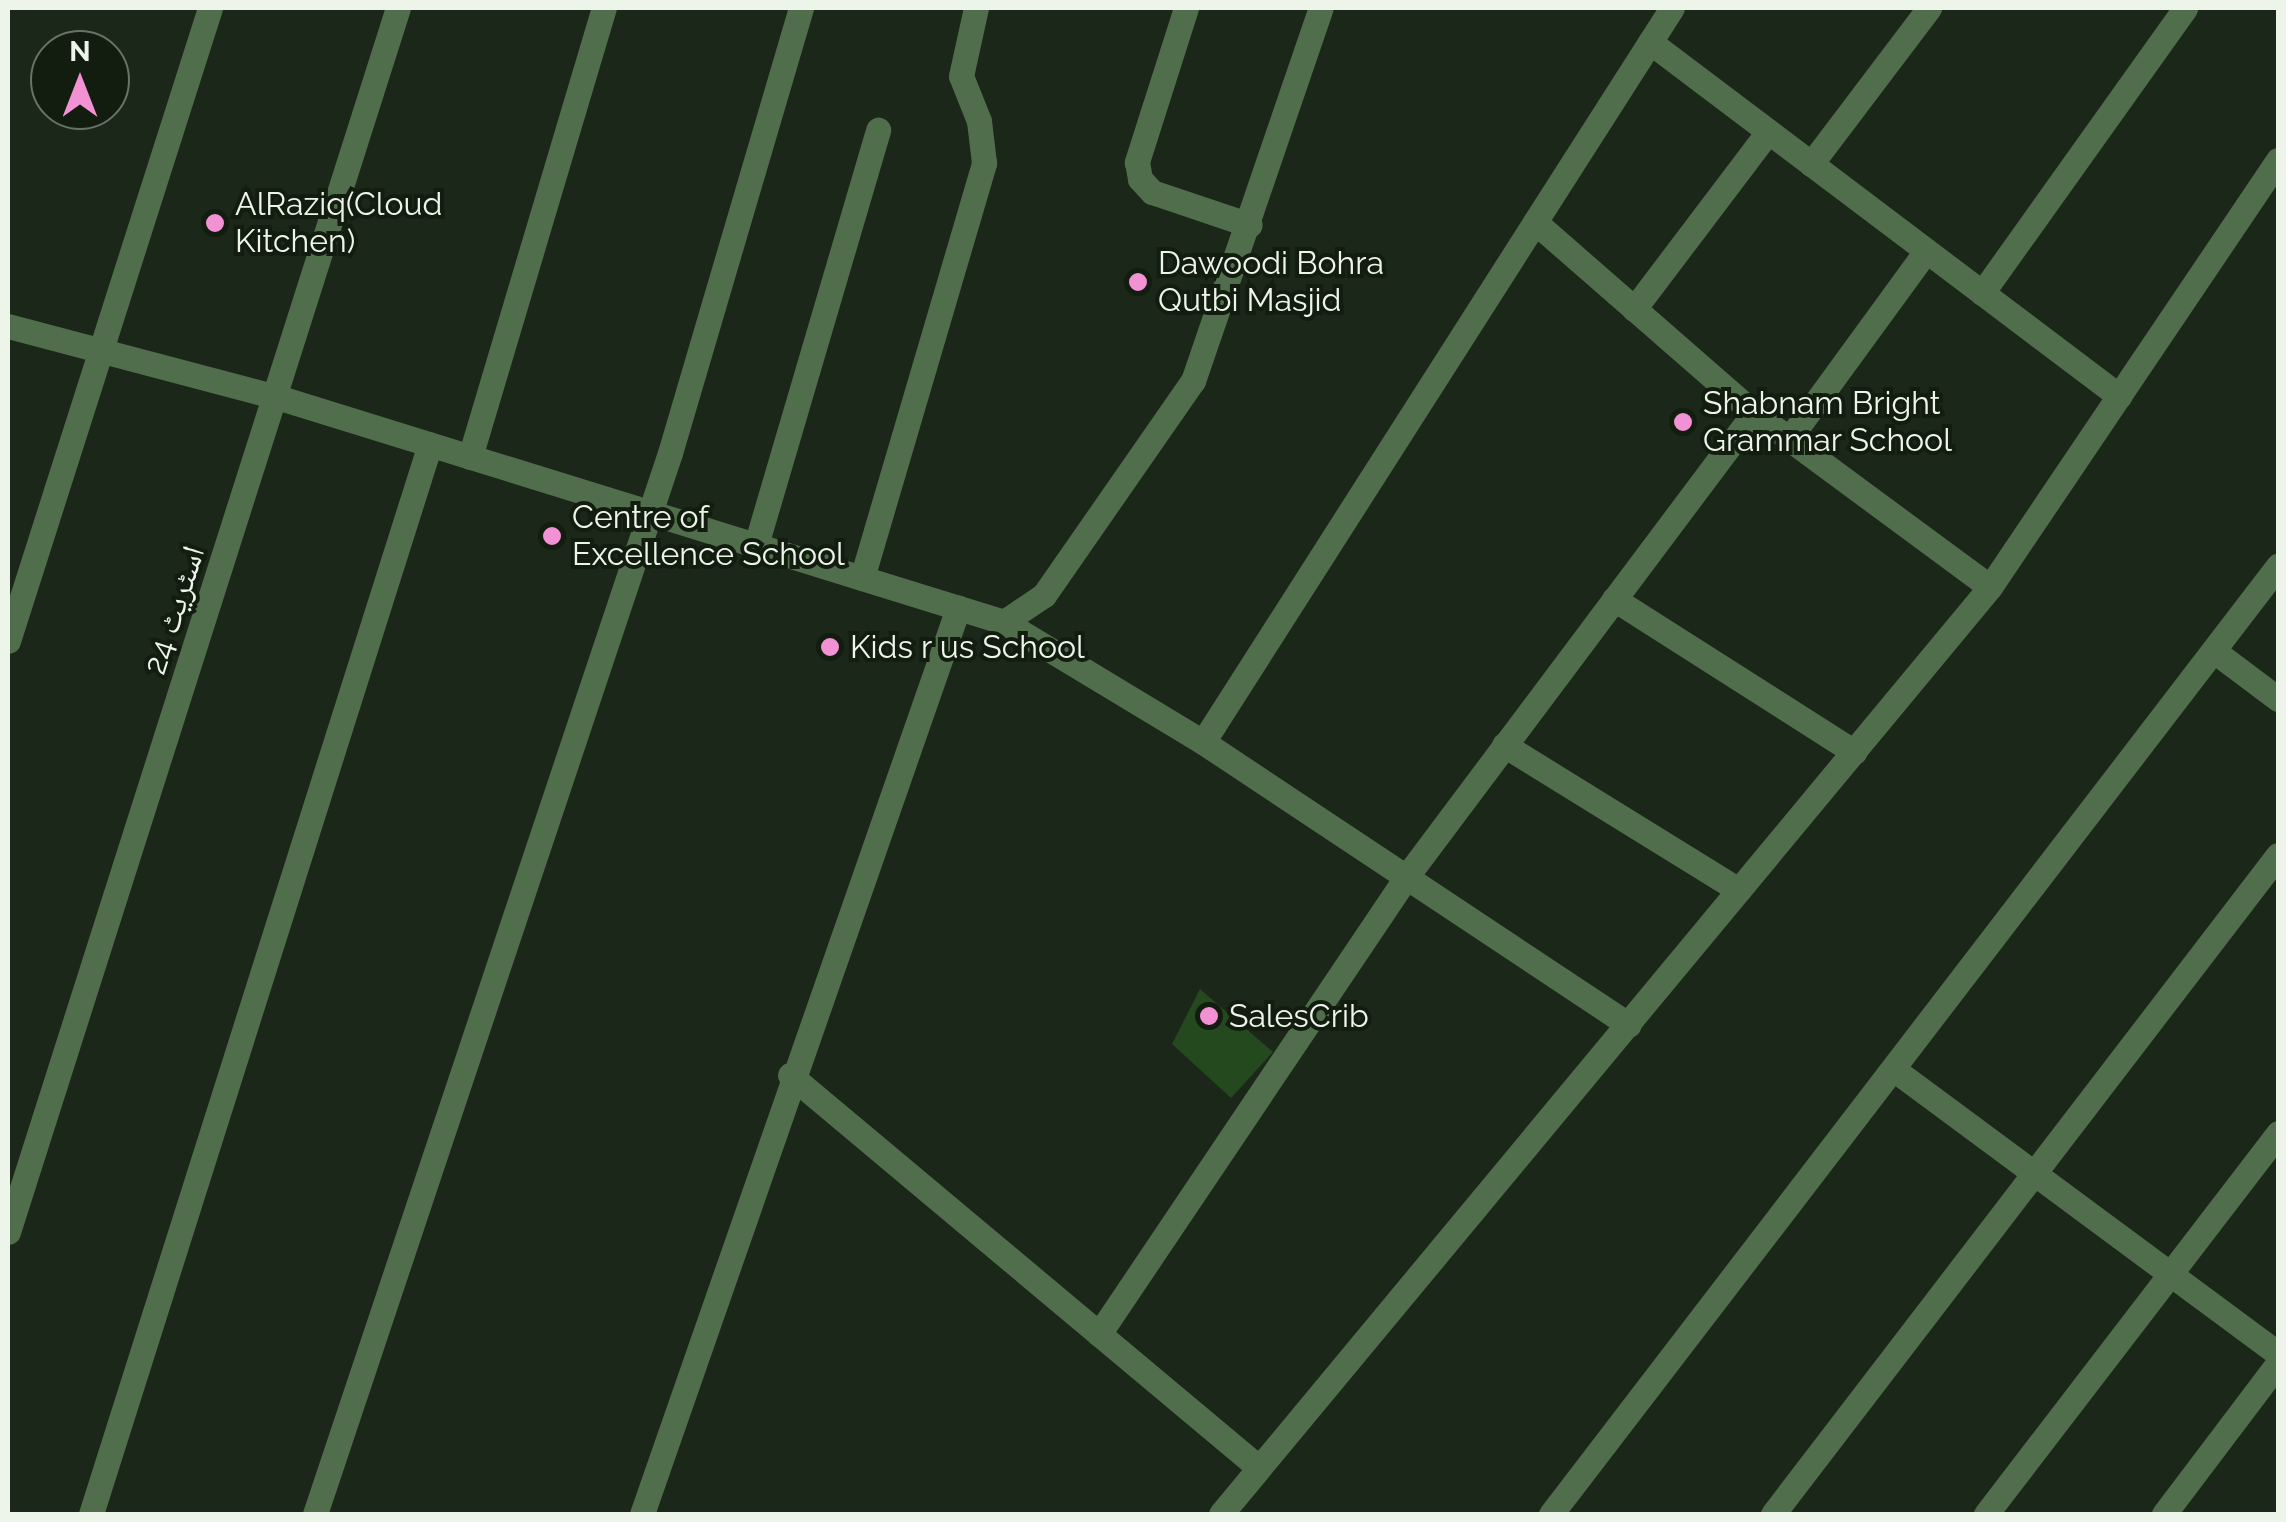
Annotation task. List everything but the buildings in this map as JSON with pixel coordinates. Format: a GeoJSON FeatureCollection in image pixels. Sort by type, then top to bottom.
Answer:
{"type":"FeatureCollection","features":[{"type":"Feature","properties":{"kind":"street"},"geometry":{"type":"LineString","coordinates":[[8,641],[106,348],[210,8]]}},
{"type":"Feature","properties":{"kind":"street","name":"اسٹریٹ 24"},"geometry":{"type":"LineString","coordinates":[[8,1232],[398,8]]}},
{"type":"Feature","properties":{"kind":"street"},"geometry":{"type":"LineString","coordinates":[[470,456],[604,8]]}},
{"type":"Feature","properties":{"kind":"street"},"geometry":{"type":"LineString","coordinates":[[315,1514],[650,512],[801,8]]}},
{"type":"Feature","properties":{"kind":"street"},"geometry":{"type":"LineString","coordinates":[[862,578],[984,163],[979,121],[961,76],[976,8]]}},
{"type":"Feature","properties":{"kind":"street"},"geometry":{"type":"LineString","coordinates":[[1186,8],[1137,162],[1140,179],[1152,192],[1250,225]]}},
{"type":"Feature","properties":{"kind":"street"},"geometry":{"type":"LineString","coordinates":[[1004,622],[1044,595],[1194,381],[1322,8]]}},
{"type":"Feature","properties":{"kind":"street"},"geometry":{"type":"LineString","coordinates":[[1203,742],[1672,8]]}},
{"type":"Feature","properties":{"kind":"street"},"geometry":{"type":"LineString","coordinates":[[1811,164],[1929,8]]}},
{"type":"Feature","properties":{"kind":"street"},"geometry":{"type":"LineString","coordinates":[[1982,292],[2185,8]]}},
{"type":"Feature","properties":{"kind":"street"},"geometry":{"type":"LineString","coordinates":[[1650,42],[2119,396]]}},
{"type":"Feature","properties":{"kind":"street"},"geometry":{"type":"LineString","coordinates":[[756,546],[878,130]]}},
{"type":"Feature","properties":{"kind":"street"},"geometry":{"type":"LineString","coordinates":[[1634,309],[1768,132]]}},
{"type":"Feature","properties":{"kind":"street"},"geometry":{"type":"LineString","coordinates":[[1221,1514],[1990,587],[2278,160]]}},
{"type":"Feature","properties":{"kind":"street"},"geometry":{"type":"LineString","coordinates":[[1535,222],[1754,413],[1990,587]]}},
{"type":"Feature","properties":{"kind":"street"},"geometry":{"type":"LineString","coordinates":[[1789,439],[1926,250]]}},
{"type":"Feature","properties":{"kind":"street"},"geometry":{"type":"LineString","coordinates":[[8,326],[106,348],[277,397],[1004,622],[1203,742],[1629,1025]]}},
{"type":"Feature","properties":{"kind":"street"},"geometry":{"type":"LineString","coordinates":[[1100,1334],[1407,876],[1754,413]]}},
{"type":"Feature","properties":{"kind":"street"},"geometry":{"type":"LineString","coordinates":[[91,1514],[430,444]]}},
{"type":"Feature","properties":{"kind":"street"},"geometry":{"type":"LineString","coordinates":[[1551,1514],[1896,1072],[2278,566]]}},
{"type":"Feature","properties":{"kind":"street"},"geometry":{"type":"LineString","coordinates":[[1614,599],[1854,752]]}},
{"type":"Feature","properties":{"kind":"street"},"geometry":{"type":"LineString","coordinates":[[642,1514],[790,1075],[958,608]]}},
{"type":"Feature","properties":{"kind":"street"},"geometry":{"type":"LineString","coordinates":[[2214,651],[2278,699]]}},
{"type":"Feature","properties":{"kind":"street"},"geometry":{"type":"LineString","coordinates":[[1504,745],[1739,890]]}},
{"type":"Feature","properties":{"kind":"street"},"geometry":{"type":"LineString","coordinates":[[1773,1514],[2278,855]]}},
{"type":"Feature","properties":{"kind":"street"},"geometry":{"type":"LineString","coordinates":[[1896,1072],[2278,1354]]}},
{"type":"Feature","properties":{"kind":"street"},"geometry":{"type":"LineString","coordinates":[[790,1075],[1258,1467]]}},
{"type":"Feature","properties":{"kind":"street"},"geometry":{"type":"LineString","coordinates":[[1986,1514],[2278,1133]]}},
{"type":"Feature","properties":{"kind":"street"},"geometry":{"type":"LineString","coordinates":[[2164,1514],[2278,1362]]}},
{"type":"Feature","properties":{"kind":"place","name":"AlRaziq(Cloud Kitchen)"},"geometry":{"type":"Point","coordinates":[215,223]}},
{"type":"Feature","properties":{"kind":"place","name":"Dawoodi Bohra Qutbi Masjid"},"geometry":{"type":"Point","coordinates":[1138,282]}},
{"type":"Feature","properties":{"kind":"place","name":"Shabnam Bright Grammar School"},"geometry":{"type":"Point","coordinates":[1683,422]}},
{"type":"Feature","properties":{"kind":"place","name":"Centre of Excellence School"},"geometry":{"type":"Point","coordinates":[552,536]}},
{"type":"Feature","properties":{"kind":"place","name":"Kids r us School"},"geometry":{"type":"Point","coordinates":[830,647]}},
{"type":"Feature","properties":{"kind":"place","name":"SalesCrib"},"geometry":{"type":"Point","coordinates":[1209,1016]}}]}
